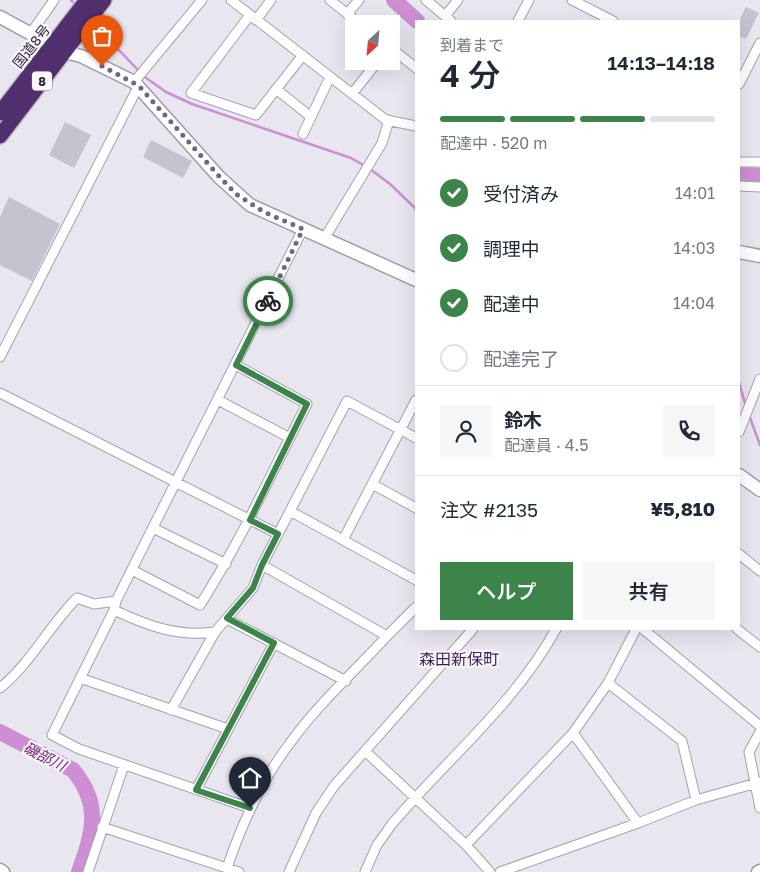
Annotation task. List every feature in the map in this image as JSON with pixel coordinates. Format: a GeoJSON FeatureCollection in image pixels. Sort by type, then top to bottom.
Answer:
{"type":"FeatureCollection","features":[{"type":"Feature","properties":{"kind":"highway","name":"国道8号"},"geometry":{"type":"LineString","coordinates":[[0,136],[84,13],[104,0]]}},
{"type":"Feature","properties":{"kind":"highway","name":"国道8号"},"geometry":{"type":"LineString","coordinates":[[0,112],[58,49]]}},
{"type":"Feature","properties":{"kind":"street"},"geometry":{"type":"LineString","coordinates":[[31,33],[54,0]]}},
{"type":"Feature","properties":{"kind":"street"},"geometry":{"type":"LineString","coordinates":[[0,357],[136,84],[202,0]]}},
{"type":"Feature","properties":{"kind":"street"},"geometry":{"type":"LineString","coordinates":[[231,0],[352,94],[390,120],[415,126]]}},
{"type":"Feature","properties":{"kind":"street"},"geometry":{"type":"LineString","coordinates":[[272,0],[253,17],[191,93],[256,115],[303,55]]}},
{"type":"Feature","properties":{"kind":"street"},"geometry":{"type":"LineString","coordinates":[[330,0],[347,14],[359,0]]}},
{"type":"Feature","properties":{"kind":"street"},"geometry":{"type":"LineString","coordinates":[[426,0],[448,19],[458,0]]}},
{"type":"Feature","properties":{"kind":"street"},"geometry":{"type":"LineString","coordinates":[[519,20],[529,0]]}},
{"type":"Feature","properties":{"kind":"street"},"geometry":{"type":"LineString","coordinates":[[572,0],[611,20]]}},
{"type":"Feature","properties":{"kind":"street"},"geometry":{"type":"LineString","coordinates":[[0,17],[58,49],[88,59],[136,84],[236,194],[264,212],[415,277]]}},
{"type":"Feature","properties":{"kind":"street"},"geometry":{"type":"LineString","coordinates":[[740,82],[760,43]]}},
{"type":"Feature","properties":{"kind":"street"},"geometry":{"type":"LineString","coordinates":[[400,55],[415,67]]}},
{"type":"Feature","properties":{"kind":"street"},"geometry":{"type":"LineString","coordinates":[[352,94],[371,70]]}},
{"type":"Feature","properties":{"kind":"street"},"geometry":{"type":"LineString","coordinates":[[303,134],[330,76]]}},
{"type":"Feature","properties":{"kind":"street"},"geometry":{"type":"LineString","coordinates":[[276,89],[311,117]]}},
{"type":"Feature","properties":{"kind":"street"},"geometry":{"type":"LineString","coordinates":[[324,238],[382,142],[390,120]]}},
{"type":"Feature","properties":{"kind":"street"},"geometry":{"type":"LineString","coordinates":[[740,162],[760,162]]}},
{"type":"Feature","properties":{"kind":"street"},"geometry":{"type":"LineString","coordinates":[[740,186],[760,188]]}},
{"type":"Feature","properties":{"kind":"street"},"geometry":{"type":"LineString","coordinates":[[250,808],[79,749],[52,735],[132,570],[303,229]]}},
{"type":"Feature","properties":{"kind":"street"},"geometry":{"type":"LineString","coordinates":[[740,252],[760,256]]}},
{"type":"Feature","properties":{"kind":"street"},"geometry":{"type":"LineString","coordinates":[[132,570],[200,605],[226,564],[250,520],[307,404],[236,365]]}},
{"type":"Feature","properties":{"kind":"street"},"geometry":{"type":"LineString","coordinates":[[740,429],[760,379]]}},
{"type":"Feature","properties":{"kind":"street"},"geometry":{"type":"LineString","coordinates":[[0,394],[278,534]]}},
{"type":"Feature","properties":{"kind":"street"},"geometry":{"type":"LineString","coordinates":[[218,400],[290,438]]}},
{"type":"Feature","properties":{"kind":"street"},"geometry":{"type":"LineString","coordinates":[[171,710],[215,632],[253,588],[262,565],[347,401],[415,437]]}},
{"type":"Feature","properties":{"kind":"street"},"geometry":{"type":"LineString","coordinates":[[343,540],[415,402]]}},
{"type":"Feature","properties":{"kind":"street"},"geometry":{"type":"LineString","coordinates":[[740,476],[760,490]]}},
{"type":"Feature","properties":{"kind":"street"},"geometry":{"type":"LineString","coordinates":[[372,484],[415,507]]}},
{"type":"Feature","properties":{"kind":"street"},"geometry":{"type":"LineString","coordinates":[[290,511],[415,579]]}},
{"type":"Feature","properties":{"kind":"street"},"geometry":{"type":"LineString","coordinates":[[153,528],[226,564]]}},
{"type":"Feature","properties":{"kind":"street"},"geometry":{"type":"LineString","coordinates":[[740,555],[760,571]]}},
{"type":"Feature","properties":{"kind":"street"},"geometry":{"type":"LineString","coordinates":[[262,565],[387,636]]}},
{"type":"Feature","properties":{"kind":"street"},"geometry":{"type":"LineString","coordinates":[[0,688],[16,676],[64,611],[77,598],[94,604],[115,606],[163,630],[196,635],[215,632]]}},
{"type":"Feature","properties":{"kind":"street"},"geometry":{"type":"LineString","coordinates":[[226,868],[260,788],[291,741],[415,608]]}},
{"type":"Feature","properties":{"kind":"street"},"geometry":{"type":"LineString","coordinates":[[227,618],[346,681]]}},
{"type":"Feature","properties":{"kind":"street"},"geometry":{"type":"LineString","coordinates":[[289,872],[316,812],[334,786],[473,630]]}},
{"type":"Feature","properties":{"kind":"street"},"geometry":{"type":"LineString","coordinates":[[365,872],[377,845],[392,824],[513,692],[542,655],[555,630]]}},
{"type":"Feature","properties":{"kind":"street"},"geometry":{"type":"LineString","coordinates":[[466,845],[573,733],[608,683],[635,630]]}},
{"type":"Feature","properties":{"kind":"street"},"geometry":{"type":"LineString","coordinates":[[644,630],[760,726]]}},
{"type":"Feature","properties":{"kind":"street"},"geometry":{"type":"LineString","coordinates":[[738,630],[760,647]]}},
{"type":"Feature","properties":{"kind":"street"},"geometry":{"type":"LineString","coordinates":[[196,790],[274,643]]}},
{"type":"Feature","properties":{"kind":"street"},"geometry":{"type":"LineString","coordinates":[[80,678],[228,729]]}},
{"type":"Feature","properties":{"kind":"street"},"geometry":{"type":"LineString","coordinates":[[608,683],[682,741],[696,800]]}},
{"type":"Feature","properties":{"kind":"street"},"geometry":{"type":"LineString","coordinates":[[760,732],[749,752],[757,782],[760,808]]}},
{"type":"Feature","properties":{"kind":"street"},"geometry":{"type":"LineString","coordinates":[[573,733],[638,823]]}},
{"type":"Feature","properties":{"kind":"street"},"geometry":{"type":"LineString","coordinates":[[365,751],[466,845],[490,872]]}},
{"type":"Feature","properties":{"kind":"street"},"geometry":{"type":"LineString","coordinates":[[88,872],[124,765]]}},
{"type":"Feature","properties":{"kind":"street"},"geometry":{"type":"LineString","coordinates":[[500,872],[638,823],[696,800],[757,782]]}},
{"type":"Feature","properties":{"kind":"street"},"geometry":{"type":"LineString","coordinates":[[102,827],[239,872]]}},
{"type":"Feature","properties":{"kind":"building"},"geometry":{"type":"Polygon","coordinates":[[[746,7],[759,13],[746,39],[740,36],[740,20],[746,7]]]}},
{"type":"Feature","properties":{"kind":"building"},"geometry":{"type":"Polygon","coordinates":[[[65,122],[91,135],[74,168],[49,155],[65,122]]]}},
{"type":"Feature","properties":{"kind":"building"},"geometry":{"type":"Polygon","coordinates":[[[151,140],[192,161],[183,178],[143,157],[151,140]]]}},
{"type":"Feature","properties":{"kind":"building"},"geometry":{"type":"Polygon","coordinates":[[[9,197],[60,224],[32,281],[0,265],[0,217],[9,197]]]}},
{"type":"Feature","properties":{"kind":"waterway"},"geometry":{"type":"LineString","coordinates":[[71,0],[77,6]]}},
{"type":"Feature","properties":{"kind":"waterway"},"geometry":{"type":"LineString","coordinates":[[394,0],[416,20]]}},
{"type":"Feature","properties":{"kind":"waterway"},"geometry":{"type":"LineString","coordinates":[[93,23],[139,71]]}},
{"type":"Feature","properties":{"kind":"waterway"},"geometry":{"type":"LineString","coordinates":[[142,75],[166,92],[192,104],[351,158],[365,166]]}},
{"type":"Feature","properties":{"kind":"waterway"},"geometry":{"type":"LineString","coordinates":[[370,169],[390,184],[415,208]]}},
{"type":"Feature","properties":{"kind":"waterway"},"geometry":{"type":"LineString","coordinates":[[740,175],[760,176]]}},
{"type":"Feature","properties":{"kind":"waterway"},"geometry":{"type":"LineString","coordinates":[[740,386],[746,407]]}},
{"type":"Feature","properties":{"kind":"waterway"},"geometry":{"type":"LineString","coordinates":[[749,415],[760,445]]}},
{"type":"Feature","properties":{"kind":"waterway","name":"磯部川"},"geometry":{"type":"LineString","coordinates":[[0,732],[73,770],[82,783],[88,795],[92,820],[88,845],[79,872]]}},
{"type":"Feature","properties":{"kind":"way so far"},"geometry":{"type":"LineString","coordinates":[[102,66],[139,86],[236,194],[250,205],[303,229],[268,301]]}},
{"type":"Feature","properties":{"kind":"district","name":"森田新保町"},"geometry":{"type":"Point","coordinates":[459,659]}},
{"type":"Feature","properties":{"kind":"route"},"geometry":{"type":"LineString","coordinates":[[250,808],[196,790],[274,643],[227,618],[242,603],[253,588],[278,534],[250,520],[307,404],[236,365],[268,301]]}}]}
